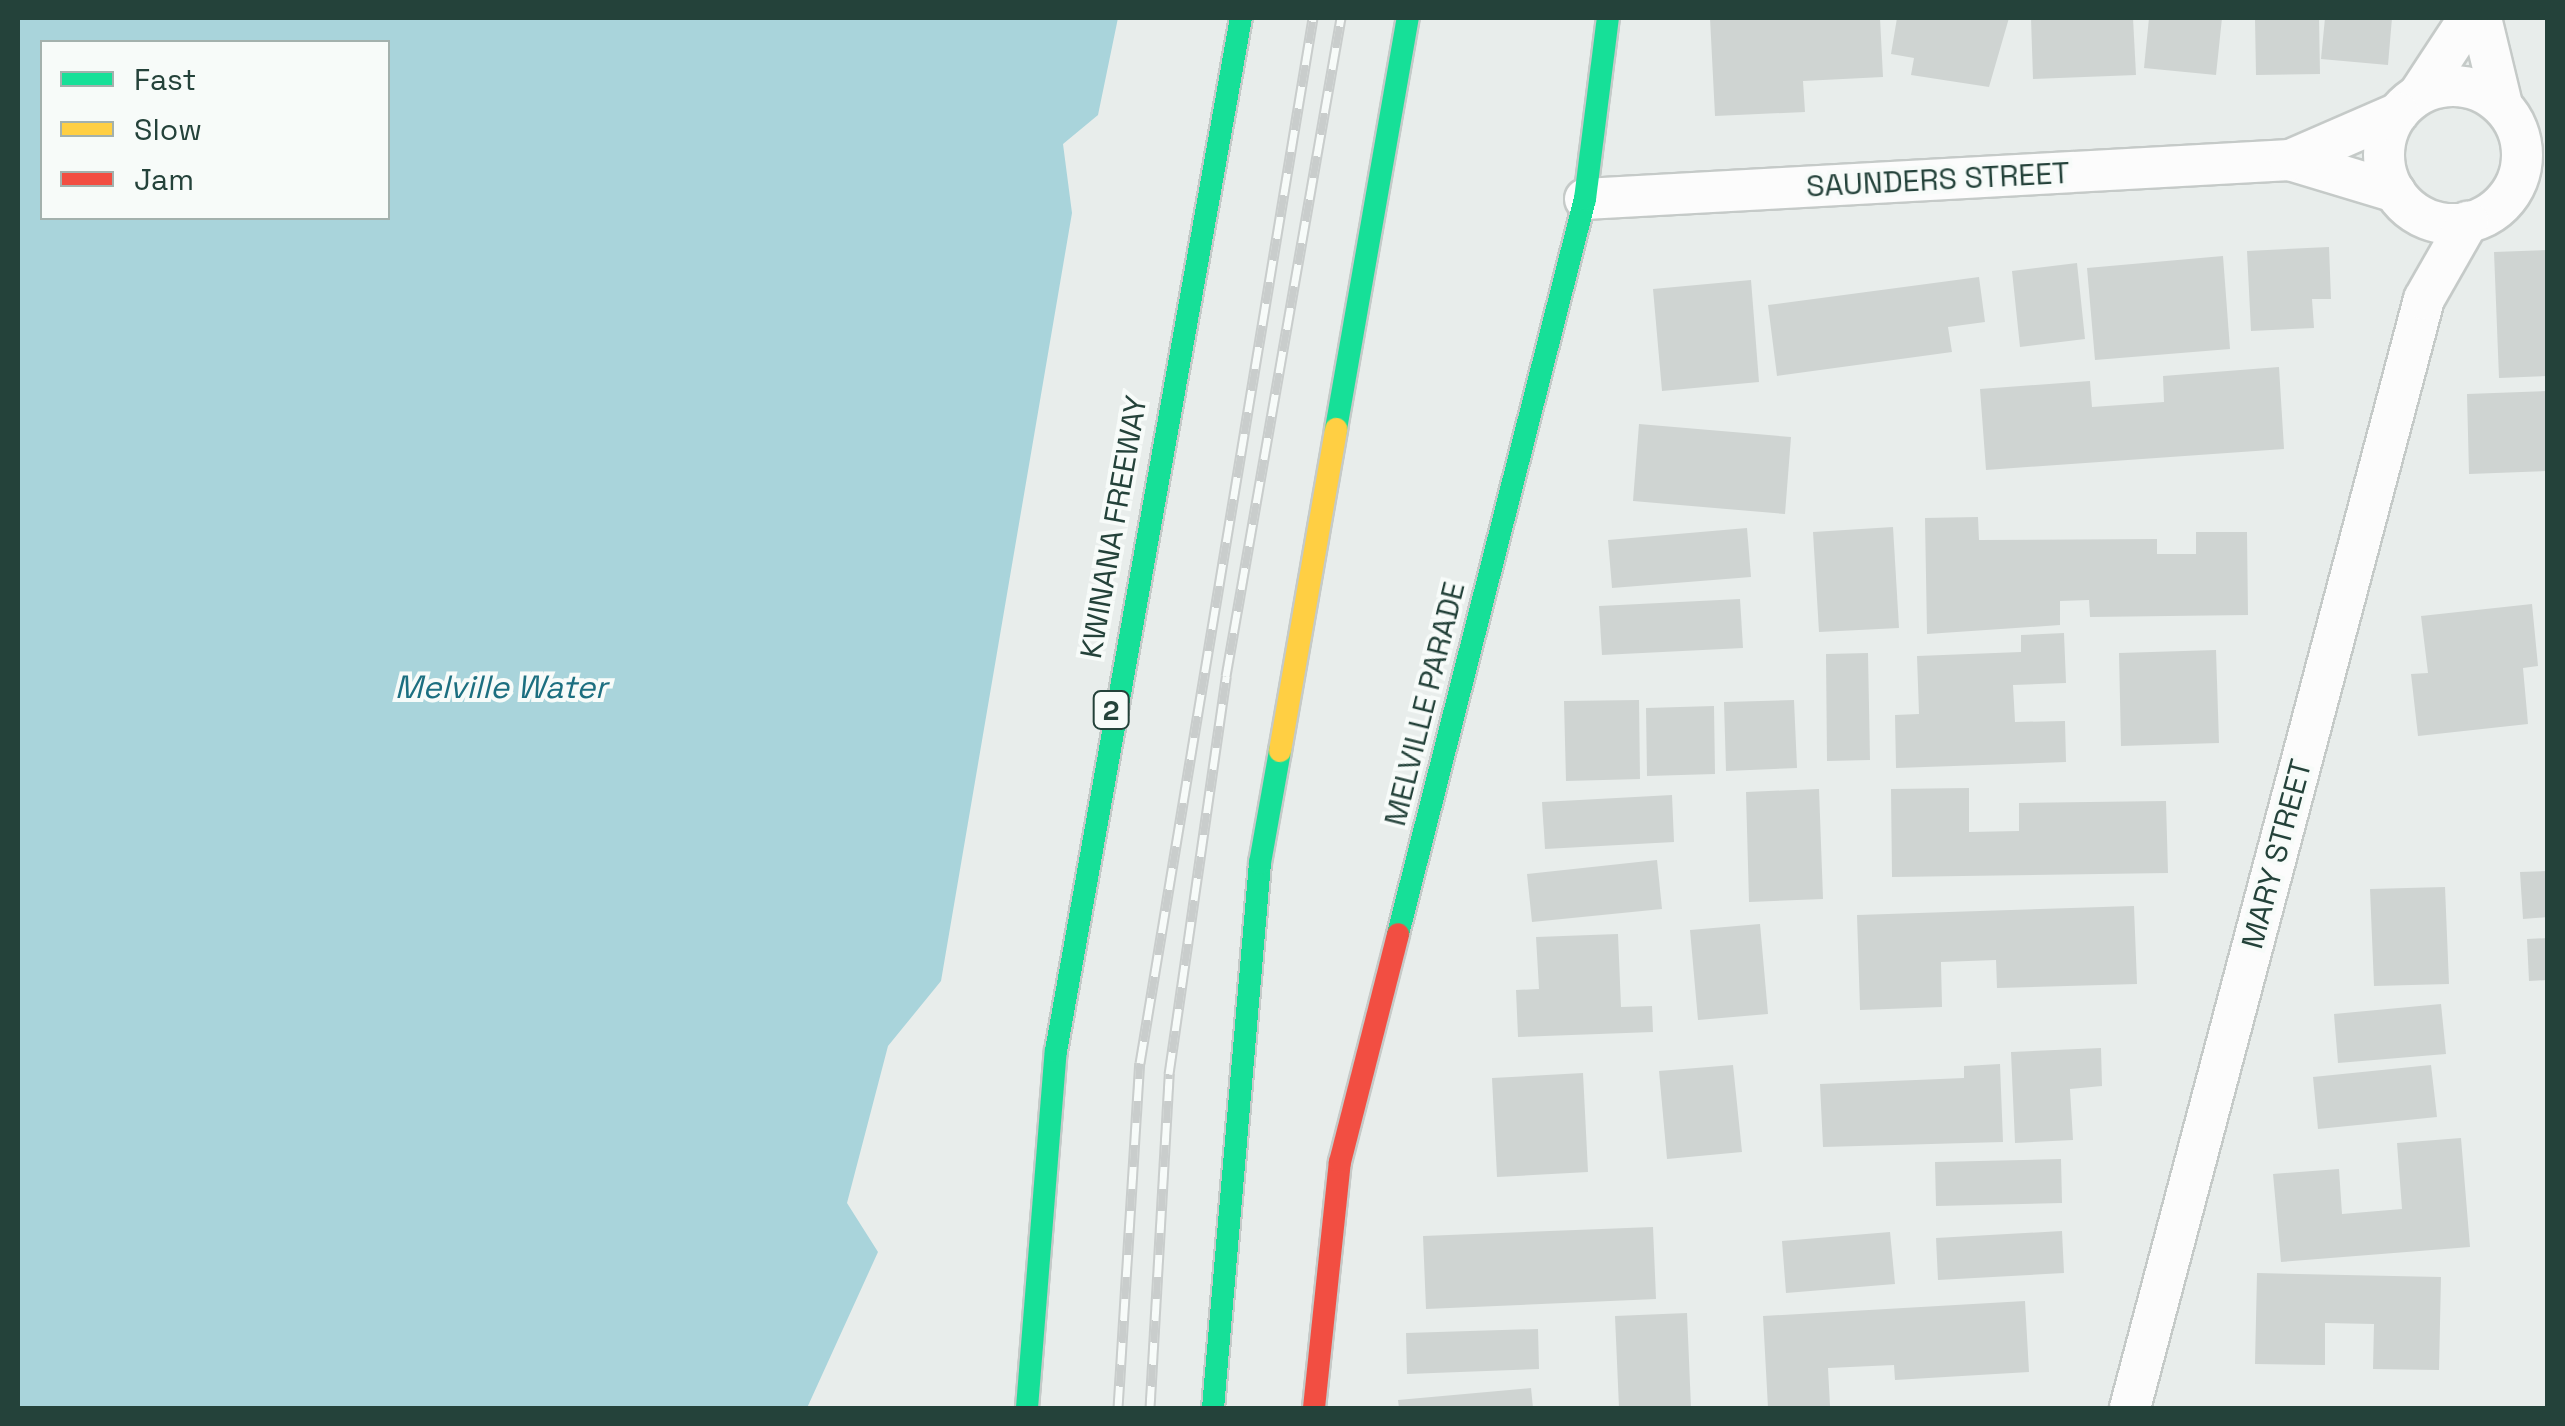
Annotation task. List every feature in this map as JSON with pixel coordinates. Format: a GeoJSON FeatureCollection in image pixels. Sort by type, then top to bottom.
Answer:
{"type":"FeatureCollection","features":[{"type":"Feature","properties":{"kind":"main road","name":"KWINANA FREEWAY"},"geometry":{"type":"LineString","coordinates":[[1027,1408],[1056,1051],[1241,18]]}},
{"type":"Feature","properties":{"kind":"main road"},"geometry":{"type":"LineString","coordinates":[[1213,1408],[1260,863],[1408,18]]}},
{"type":"Feature","properties":{"kind":"main road","name":"MELVILLE PARADE"},"geometry":{"type":"LineString","coordinates":[[1314,1408],[1340,1162],[1585,199],[1608,18]]}},
{"type":"Feature","properties":{"kind":"street","name":"MARY STREET"},"geometry":{"type":"LineString","coordinates":[[2424,299],[2403,202],[2384,154],[2409,103],[2468,18]]}},
{"type":"Feature","properties":{"kind":"street","name":"MARY STREET"},"geometry":{"type":"LineString","coordinates":[[2130,1408],[2424,299],[2468,222],[2531,180],[2522,120],[2481,18]]}},
{"type":"Feature","properties":{"kind":"street"},"geometry":{"type":"LineString","coordinates":[[2409,103],[2459,86],[2522,120]]}},
{"type":"Feature","properties":{"kind":"street","name":"SAUNDERS STREET"},"geometry":{"type":"LineString","coordinates":[[1585,199],[2290,160],[2409,103]]}},
{"type":"Feature","properties":{"kind":"street","name":"SAUNDERS STREET"},"geometry":{"type":"LineString","coordinates":[[2290,160],[2403,202]]}},
{"type":"Feature","properties":{"kind":"street"},"geometry":{"type":"LineString","coordinates":[[2403,202],[2468,222]]}},
{"type":"Feature","properties":{"kind":"water","name":"Melville Water"},"geometry":{"type":"Polygon","coordinates":[[[18,18],[1118,18],[1098,115],[1063,144],[1072,213],[941,981],[888,1046],[847,1203],[878,1252],[807,1408],[18,1408],[18,18]]]}},
{"type":"Feature","properties":{"kind":"building"},"geometry":{"type":"Polygon","coordinates":[[[1710,18],[1880,18],[1883,77],[1803,81],[1805,112],[1715,116],[1710,18]]]}},
{"type":"Feature","properties":{"kind":"building"},"geometry":{"type":"Polygon","coordinates":[[[1897,18],[2009,18],[1989,87],[1911,75],[1914,58],[1891,54],[1897,18]]]}},
{"type":"Feature","properties":{"kind":"building"},"geometry":{"type":"Polygon","coordinates":[[[2031,18],[2133,18],[2136,75],[2033,79],[2031,18]]]}},
{"type":"Feature","properties":{"kind":"building"},"geometry":{"type":"Polygon","coordinates":[[[2149,18],[2222,18],[2216,75],[2144,68],[2149,18]]]}},
{"type":"Feature","properties":{"kind":"building"},"geometry":{"type":"Polygon","coordinates":[[[2255,18],[2319,18],[2320,74],[2256,75],[2255,18]]]}},
{"type":"Feature","properties":{"kind":"building"},"geometry":{"type":"Polygon","coordinates":[[[2325,18],[2392,18],[2388,65],[2321,59],[2325,18]]]}},
{"type":"Feature","properties":{"kind":"building"},"geometry":{"type":"Polygon","coordinates":[[[2329,247],[2331,299],[2312,299],[2314,328],[2251,331],[2247,251],[2329,247]]]}},
{"type":"Feature","properties":{"kind":"building"},"geometry":{"type":"Polygon","coordinates":[[[2548,250],[2548,376],[2499,378],[2494,252],[2548,250]]]}},
{"type":"Feature","properties":{"kind":"building"},"geometry":{"type":"Polygon","coordinates":[[[2223,256],[2230,349],[2095,360],[2087,268],[2223,256]]]}},
{"type":"Feature","properties":{"kind":"building"},"geometry":{"type":"Polygon","coordinates":[[[2077,263],[2085,339],[2020,347],[2012,271],[2077,263]]]}},
{"type":"Feature","properties":{"kind":"building"},"geometry":{"type":"Polygon","coordinates":[[[1979,277],[1985,322],[1948,327],[1952,352],[1777,376],[1768,305],[1979,277]]]}},
{"type":"Feature","properties":{"kind":"building"},"geometry":{"type":"Polygon","coordinates":[[[1751,280],[1759,382],[1662,391],[1653,289],[1751,280]]]}},
{"type":"Feature","properties":{"kind":"building"},"geometry":{"type":"Polygon","coordinates":[[[2279,367],[2284,449],[1986,470],[1980,389],[2090,381],[2092,407],[2164,402],[2163,376],[2279,367]]]}},
{"type":"Feature","properties":{"kind":"building"},"geometry":{"type":"Polygon","coordinates":[[[2548,391],[2548,471],[2469,474],[2467,394],[2548,391]]]}},
{"type":"Feature","properties":{"kind":"building"},"geometry":{"type":"Polygon","coordinates":[[[1639,424],[1791,437],[1785,514],[1633,501],[1639,424]]]}},
{"type":"Feature","properties":{"kind":"building"},"geometry":{"type":"Polygon","coordinates":[[[1978,517],[1979,540],[2157,539],[2157,554],[2196,554],[2196,532],[2247,532],[2248,615],[2090,617],[2089,600],[2060,601],[2060,625],[1927,634],[1925,518],[1978,517]]]}},
{"type":"Feature","properties":{"kind":"building"},"geometry":{"type":"Polygon","coordinates":[[[1893,527],[1899,628],[1819,632],[1813,532],[1893,527]]]}},
{"type":"Feature","properties":{"kind":"building"},"geometry":{"type":"Polygon","coordinates":[[[1747,528],[1751,577],[1612,588],[1608,540],[1747,528]]]}},
{"type":"Feature","properties":{"kind":"building"},"geometry":{"type":"Polygon","coordinates":[[[1740,599],[1743,648],[1602,655],[1599,606],[1740,599]]]}},
{"type":"Feature","properties":{"kind":"building"},"geometry":{"type":"Polygon","coordinates":[[[2532,604],[2538,666],[2523,668],[2528,724],[2418,736],[2411,674],[2428,673],[2421,616],[2532,604]]]}},
{"type":"Feature","properties":{"kind":"building"},"geometry":{"type":"Polygon","coordinates":[[[2064,633],[2066,683],[2013,685],[2015,722],[2065,721],[2066,762],[1896,768],[1895,715],[1919,714],[1917,656],[2021,652],[2021,635],[2064,633]]]}},
{"type":"Feature","properties":{"kind":"building"},"geometry":{"type":"Polygon","coordinates":[[[2216,650],[2219,743],[2121,746],[2119,653],[2216,650]]]}},
{"type":"Feature","properties":{"kind":"building"},"geometry":{"type":"Polygon","coordinates":[[[1868,653],[1870,760],[1827,761],[1826,654],[1868,653]]]}},
{"type":"Feature","properties":{"kind":"building"},"geometry":{"type":"Polygon","coordinates":[[[1639,700],[1640,779],[1566,781],[1564,701],[1639,700]]]}},
{"type":"Feature","properties":{"kind":"building"},"geometry":{"type":"Polygon","coordinates":[[[1794,700],[1797,768],[1726,771],[1724,702],[1794,700]]]}},
{"type":"Feature","properties":{"kind":"building"},"geometry":{"type":"Polygon","coordinates":[[[1714,706],[1715,774],[1647,776],[1646,708],[1714,706]]]}},
{"type":"Feature","properties":{"kind":"building"},"geometry":{"type":"Polygon","coordinates":[[[1969,788],[1969,832],[2019,831],[2019,803],[2166,801],[2168,873],[1892,877],[1891,789],[1969,788]]]}},
{"type":"Feature","properties":{"kind":"building"},"geometry":{"type":"Polygon","coordinates":[[[1819,789],[1823,899],[1749,902],[1746,792],[1819,789]]]}},
{"type":"Feature","properties":{"kind":"building"},"geometry":{"type":"Polygon","coordinates":[[[1672,795],[1674,842],[1545,849],[1542,802],[1672,795]]]}},
{"type":"Feature","properties":{"kind":"building"},"geometry":{"type":"Polygon","coordinates":[[[1657,860],[1662,909],[1532,922],[1527,874],[1657,860]]]}},
{"type":"Feature","properties":{"kind":"building"},"geometry":{"type":"Polygon","coordinates":[[[2548,871],[2548,917],[2523,919],[2520,872],[2548,871]]]}},
{"type":"Feature","properties":{"kind":"building"},"geometry":{"type":"Polygon","coordinates":[[[2445,887],[2449,984],[2374,986],[2370,889],[2445,887]]]}},
{"type":"Feature","properties":{"kind":"building"},"geometry":{"type":"Polygon","coordinates":[[[2134,906],[2137,984],[1997,988],[1996,960],[1941,962],[1942,1007],[1860,1010],[1857,915],[2134,906]]]}},
{"type":"Feature","properties":{"kind":"building"},"geometry":{"type":"Polygon","coordinates":[[[1760,924],[1768,1014],[1698,1020],[1690,930],[1760,924]]]}},
{"type":"Feature","properties":{"kind":"building"},"geometry":{"type":"Polygon","coordinates":[[[1618,934],[1621,1007],[1652,1006],[1653,1032],[1518,1037],[1516,990],[1539,989],[1536,937],[1618,934]]]}},
{"type":"Feature","properties":{"kind":"building"},"geometry":{"type":"Polygon","coordinates":[[[2548,938],[2548,980],[2529,981],[2527,939],[2548,938]]]}},
{"type":"Feature","properties":{"kind":"building"},"geometry":{"type":"Polygon","coordinates":[[[2441,1004],[2446,1054],[2338,1063],[2334,1014],[2441,1004]]]}},
{"type":"Feature","properties":{"kind":"building"},"geometry":{"type":"Polygon","coordinates":[[[2101,1048],[2102,1086],[2070,1089],[2073,1140],[2015,1143],[2011,1052],[2101,1048]]]}},
{"type":"Feature","properties":{"kind":"building"},"geometry":{"type":"Polygon","coordinates":[[[2000,1064],[2003,1142],[1823,1147],[1820,1084],[1964,1078],[1964,1066],[2000,1064]]]}},
{"type":"Feature","properties":{"kind":"building"},"geometry":{"type":"Polygon","coordinates":[[[1733,1065],[1742,1152],[1667,1159],[1659,1071],[1733,1065]]]}},
{"type":"Feature","properties":{"kind":"building"},"geometry":{"type":"Polygon","coordinates":[[[2431,1065],[2437,1117],[2318,1129],[2313,1077],[2431,1065]]]}},
{"type":"Feature","properties":{"kind":"building"},"geometry":{"type":"Polygon","coordinates":[[[1583,1073],[1588,1172],[1497,1177],[1492,1078],[1583,1073]]]}},
{"type":"Feature","properties":{"kind":"building"},"geometry":{"type":"Polygon","coordinates":[[[2461,1138],[2470,1247],[2281,1262],[2273,1174],[2339,1169],[2342,1214],[2402,1209],[2397,1143],[2461,1138]]]}},
{"type":"Feature","properties":{"kind":"building"},"geometry":{"type":"Polygon","coordinates":[[[2061,1159],[2062,1203],[1936,1206],[1935,1162],[2061,1159]]]}},
{"type":"Feature","properties":{"kind":"building"},"geometry":{"type":"Polygon","coordinates":[[[1653,1227],[1656,1299],[1426,1309],[1423,1236],[1653,1227]]]}},
{"type":"Feature","properties":{"kind":"building"},"geometry":{"type":"Polygon","coordinates":[[[2062,1231],[2064,1273],[1938,1280],[1936,1238],[2062,1231]]]}},
{"type":"Feature","properties":{"kind":"building"},"geometry":{"type":"Polygon","coordinates":[[[1890,1232],[1895,1284],[1786,1293],[1782,1241],[1890,1232]]]}},
{"type":"Feature","properties":{"kind":"building"},"geometry":{"type":"Polygon","coordinates":[[[2257,1273],[2441,1277],[2439,1370],[2373,1369],[2374,1324],[2325,1323],[2325,1365],[2255,1364],[2257,1273]]]}},
{"type":"Feature","properties":{"kind":"building"},"geometry":{"type":"Polygon","coordinates":[[[2025,1301],[2029,1372],[1895,1380],[1894,1365],[1828,1368],[1830,1406],[1768,1408],[1763,1316],[2025,1301]]]}},
{"type":"Feature","properties":{"kind":"building"},"geometry":{"type":"Polygon","coordinates":[[[1687,1313],[1691,1408],[1619,1408],[1615,1316],[1687,1313]]]}},
{"type":"Feature","properties":{"kind":"building"},"geometry":{"type":"Polygon","coordinates":[[[1538,1329],[1539,1369],[1407,1374],[1406,1333],[1538,1329]]]}},
{"type":"Feature","properties":{"kind":"building"},"geometry":{"type":"Polygon","coordinates":[[[1531,1388],[1533,1408],[1399,1408],[1398,1400],[1531,1388]]]}},
{"type":"Feature","properties":{"kind":"railway"},"geometry":{"type":"LineString","coordinates":[[1118,1408],[1140,1063],[1313,18]]}},
{"type":"Feature","properties":{"kind":"railway"},"geometry":{"type":"LineString","coordinates":[[1150,1408],[1169,1074],[1226,676],[1341,18]]}},
{"type":"Feature","properties":{"kind":"traffic: fast"},"geometry":{"type":"LineString","coordinates":[[1027,1408],[1056,1051],[1241,18]]}},
{"type":"Feature","properties":{"kind":"traffic: fast"},"geometry":{"type":"LineString","coordinates":[[1336,429],[1408,18]]}},
{"type":"Feature","properties":{"kind":"traffic: fast"},"geometry":{"type":"LineString","coordinates":[[1398,934],[1585,199],[1608,18]]}},
{"type":"Feature","properties":{"kind":"traffic: fast"},"geometry":{"type":"LineString","coordinates":[[1213,1408],[1260,863],[1280,751]]}},
{"type":"Feature","properties":{"kind":"traffic: slow"},"geometry":{"type":"LineString","coordinates":[[1280,751],[1336,429]]}},
{"type":"Feature","properties":{"kind":"traffic: jam"},"geometry":{"type":"LineString","coordinates":[[1314,1408],[1340,1162],[1398,934]]}}]}
